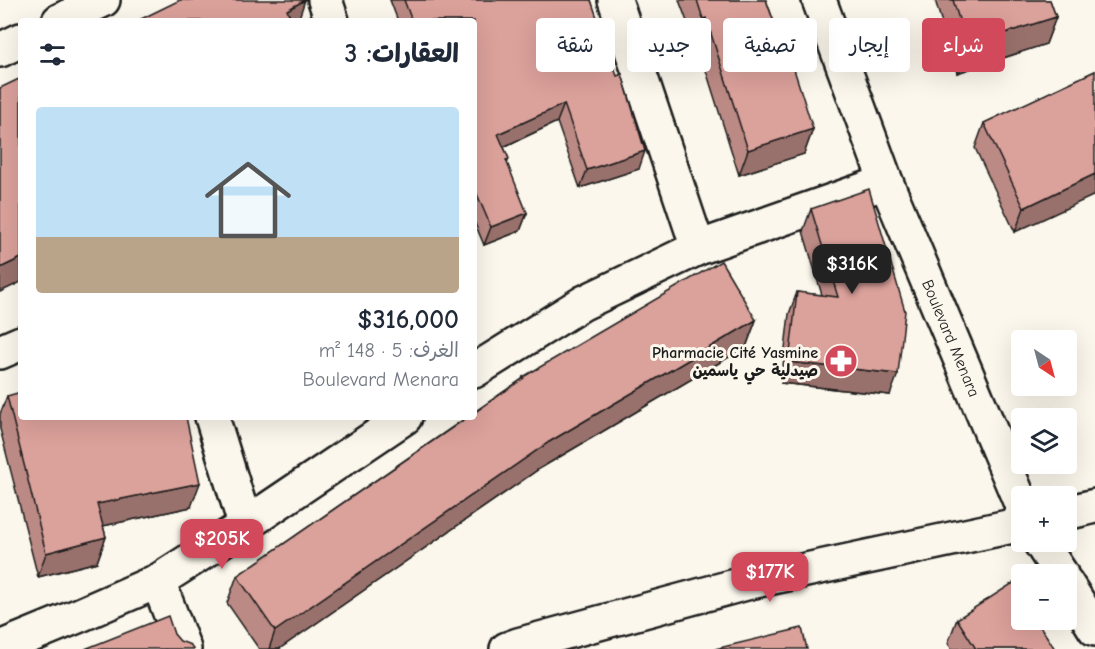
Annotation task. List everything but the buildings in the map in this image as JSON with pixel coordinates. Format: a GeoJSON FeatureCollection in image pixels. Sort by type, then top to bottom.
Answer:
{"type":"FeatureCollection","features":[{"type":"Feature","properties":{"kind":"street"},"geometry":{"type":"LineString","coordinates":[[65,18],[103,0]]}},
{"type":"Feature","properties":{"kind":"street"},"geometry":{"type":"LineString","coordinates":[[325,0],[331,18]]}},
{"type":"Feature","properties":{"kind":"street"},"geometry":{"type":"LineString","coordinates":[[615,0],[698,248]]}},
{"type":"Feature","properties":{"kind":"street","name":"Boulevard Menara"},"geometry":{"type":"LineString","coordinates":[[819,0],[886,182],[1014,486]]}},
{"type":"Feature","properties":{"kind":"street"},"geometry":{"type":"LineString","coordinates":[[0,50],[18,41]]}},
{"type":"Feature","properties":{"kind":"street"},"geometry":{"type":"LineString","coordinates":[[477,369],[583,303],[698,248],[886,182]]}},
{"type":"Feature","properties":{"kind":"street"},"geometry":{"type":"LineString","coordinates":[[0,352],[18,344]]}},
{"type":"Feature","properties":{"kind":"street"},"geometry":{"type":"LineString","coordinates":[[213,420],[245,524]]}},
{"type":"Feature","properties":{"kind":"street"},"geometry":{"type":"LineString","coordinates":[[0,648],[158,581],[401,420]]}},
{"type":"Feature","properties":{"kind":"street"},"geometry":{"type":"LineString","coordinates":[[1077,510],[1095,506]]}},
{"type":"Feature","properties":{"kind":"street"},"geometry":{"type":"LineString","coordinates":[[507,649],[750,582],[1011,526]]}},
{"type":"Feature","properties":{"kind":"street"},"geometry":{"type":"LineString","coordinates":[[158,581],[184,649]]}},
{"type":"Feature","properties":{"kind":"street"},"geometry":{"type":"LineString","coordinates":[[1077,600],[1095,628]]}},
{"type":"Feature","properties":{"kind":"place","name":"Pharmacie Cité Yasmine صيدلية حي ياسمين"},"geometry":{"type":"Point","coordinates":[841,361]}}]}
